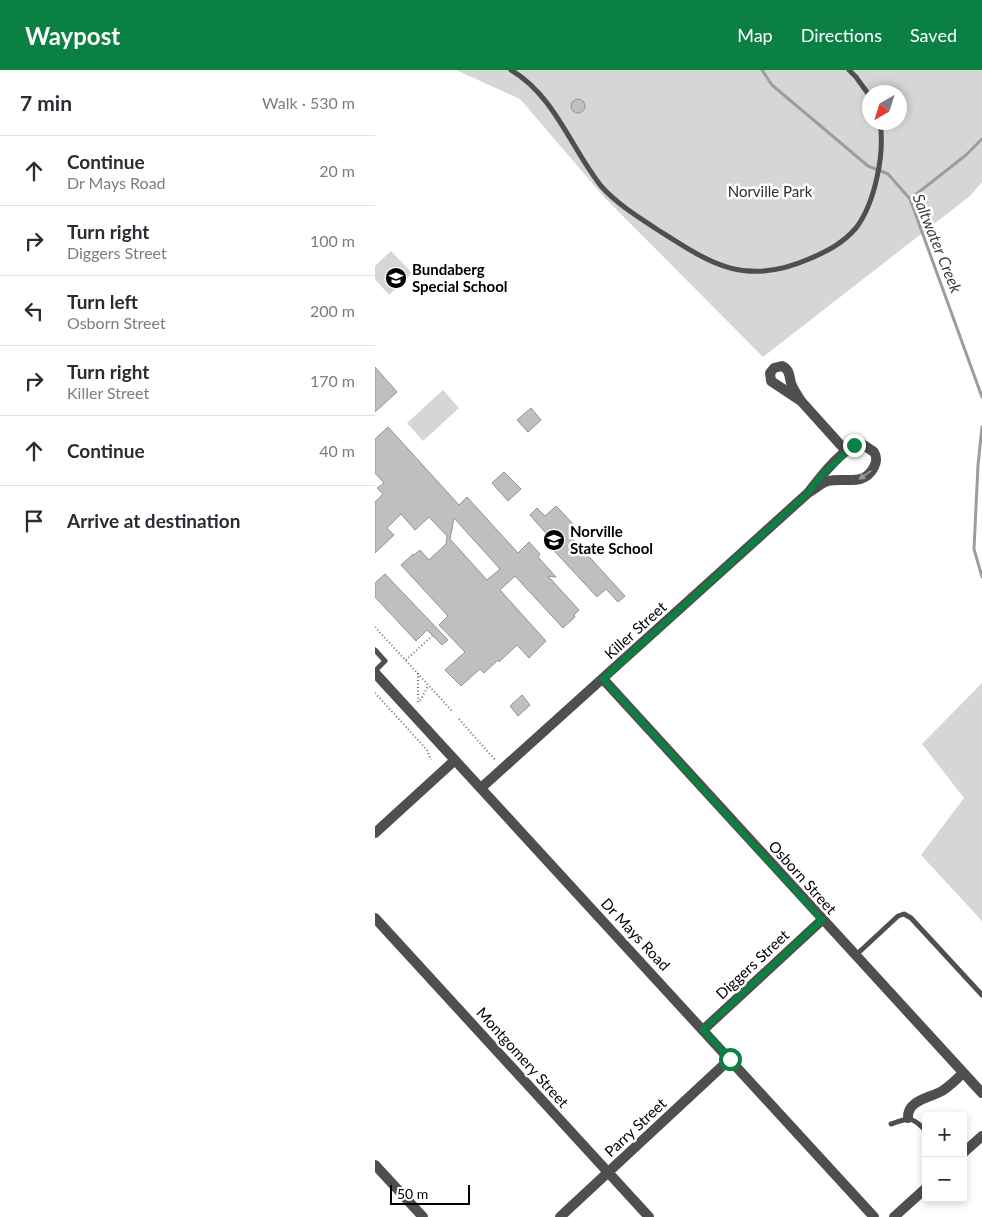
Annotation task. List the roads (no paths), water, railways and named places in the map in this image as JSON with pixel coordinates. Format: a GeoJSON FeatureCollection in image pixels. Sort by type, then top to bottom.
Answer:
{"type":"FeatureCollection","features":[{"type":"Feature","properties":{"kind":"street"},"geometry":{"type":"LineString","coordinates":[[801,401],[846,451]]}},
{"type":"Feature","properties":{"kind":"street"},"geometry":{"type":"LineString","coordinates":[[858,444],[867,445],[871,448],[876,456],[876,460],[873,469],[863,479],[829,481],[808,493],[821,476],[850,447],[858,444]]}},
{"type":"Feature","properties":{"kind":"street","name":"Killer Street"},"geometry":{"type":"LineString","coordinates":[[481,788],[808,493]]}},
{"type":"Feature","properties":{"kind":"street","name":"Dr Mays Road"},"geometry":{"type":"LineString","coordinates":[[375,672],[874,1217]]}},
{"type":"Feature","properties":{"kind":"street","name":"Osborn Street"},"geometry":{"type":"LineString","coordinates":[[603,679],[982,1093]]}},
{"type":"Feature","properties":{"kind":"street"},"geometry":{"type":"LineString","coordinates":[[375,833],[455,760]]}},
{"type":"Feature","properties":{"kind":"street","name":"Montgomery Street"},"geometry":{"type":"LineString","coordinates":[[375,918],[649,1217]]}},
{"type":"Feature","properties":{"kind":"street","name":"Diggers Street"},"geometry":{"type":"LineString","coordinates":[[703,1030],[822,920]]}},
{"type":"Feature","properties":{"kind":"street","name":"Parry Street"},"geometry":{"type":"LineString","coordinates":[[560,1217],[730,1059]]}},
{"type":"Feature","properties":{"kind":"street"},"geometry":{"type":"LineString","coordinates":[[908,1118],[908,1112],[912,1106],[945,1089],[963,1073]]}},
{"type":"Feature","properties":{"kind":"street"},"geometry":{"type":"LineString","coordinates":[[967,1149],[982,1136]]}},
{"type":"Feature","properties":{"kind":"street"},"geometry":{"type":"LineString","coordinates":[[375,1165],[423,1217]]}},
{"type":"Feature","properties":{"kind":"street"},"geometry":{"type":"LineString","coordinates":[[895,1217],[922,1192]]}},
{"type":"Feature","properties":{"kind":"lane"},"geometry":{"type":"LineString","coordinates":[[511,70],[527,81],[546,102],[592,174],[610,196],[699,256],[725,266],[751,271],[778,269],[797,264],[833,249],[850,234],[858,225],[869,204],[879,165],[880,130]]}},
{"type":"Feature","properties":{"kind":"lane"},"geometry":{"type":"LineString","coordinates":[[849,70],[862,85]]}},
{"type":"Feature","properties":{"kind":"lane"},"geometry":{"type":"LineString","coordinates":[[375,650],[385,662],[375,672]]}},
{"type":"Feature","properties":{"kind":"lane"},"geometry":{"type":"LineString","coordinates":[[855,956],[898,916],[904,914],[911,918],[982,995]]}},
{"type":"Feature","properties":{"kind":"lane"},"geometry":{"type":"LineString","coordinates":[[891,1124],[908,1118],[913,1119],[922,1127]]}},
{"type":"Feature","properties":{"kind":"waterway","name":"Saltwater Creek"},"geometry":{"type":"LineString","coordinates":[[762,70],[772,85],[868,166],[888,174],[910,199],[982,397]]}},
{"type":"Feature","properties":{"kind":"waterway"},"geometry":{"type":"LineString","coordinates":[[910,199],[966,155],[982,139]]}},
{"type":"Feature","properties":{"kind":"waterway","name":"Saltwater Creek"},"geometry":{"type":"LineString","coordinates":[[982,427],[978,465],[974,549],[982,577]]}},
{"type":"Feature","properties":{"kind":"place","name":"Bundaberg Special School"},"geometry":{"type":"Point","coordinates":[396,278]}},
{"type":"Feature","properties":{"kind":"place","name":"Norville State School"},"geometry":{"type":"Point","coordinates":[554,540]}},
{"type":"Feature","properties":{"kind":"park label","name":"Norville Park"},"geometry":{"type":"Point","coordinates":[770,191]}}]}
